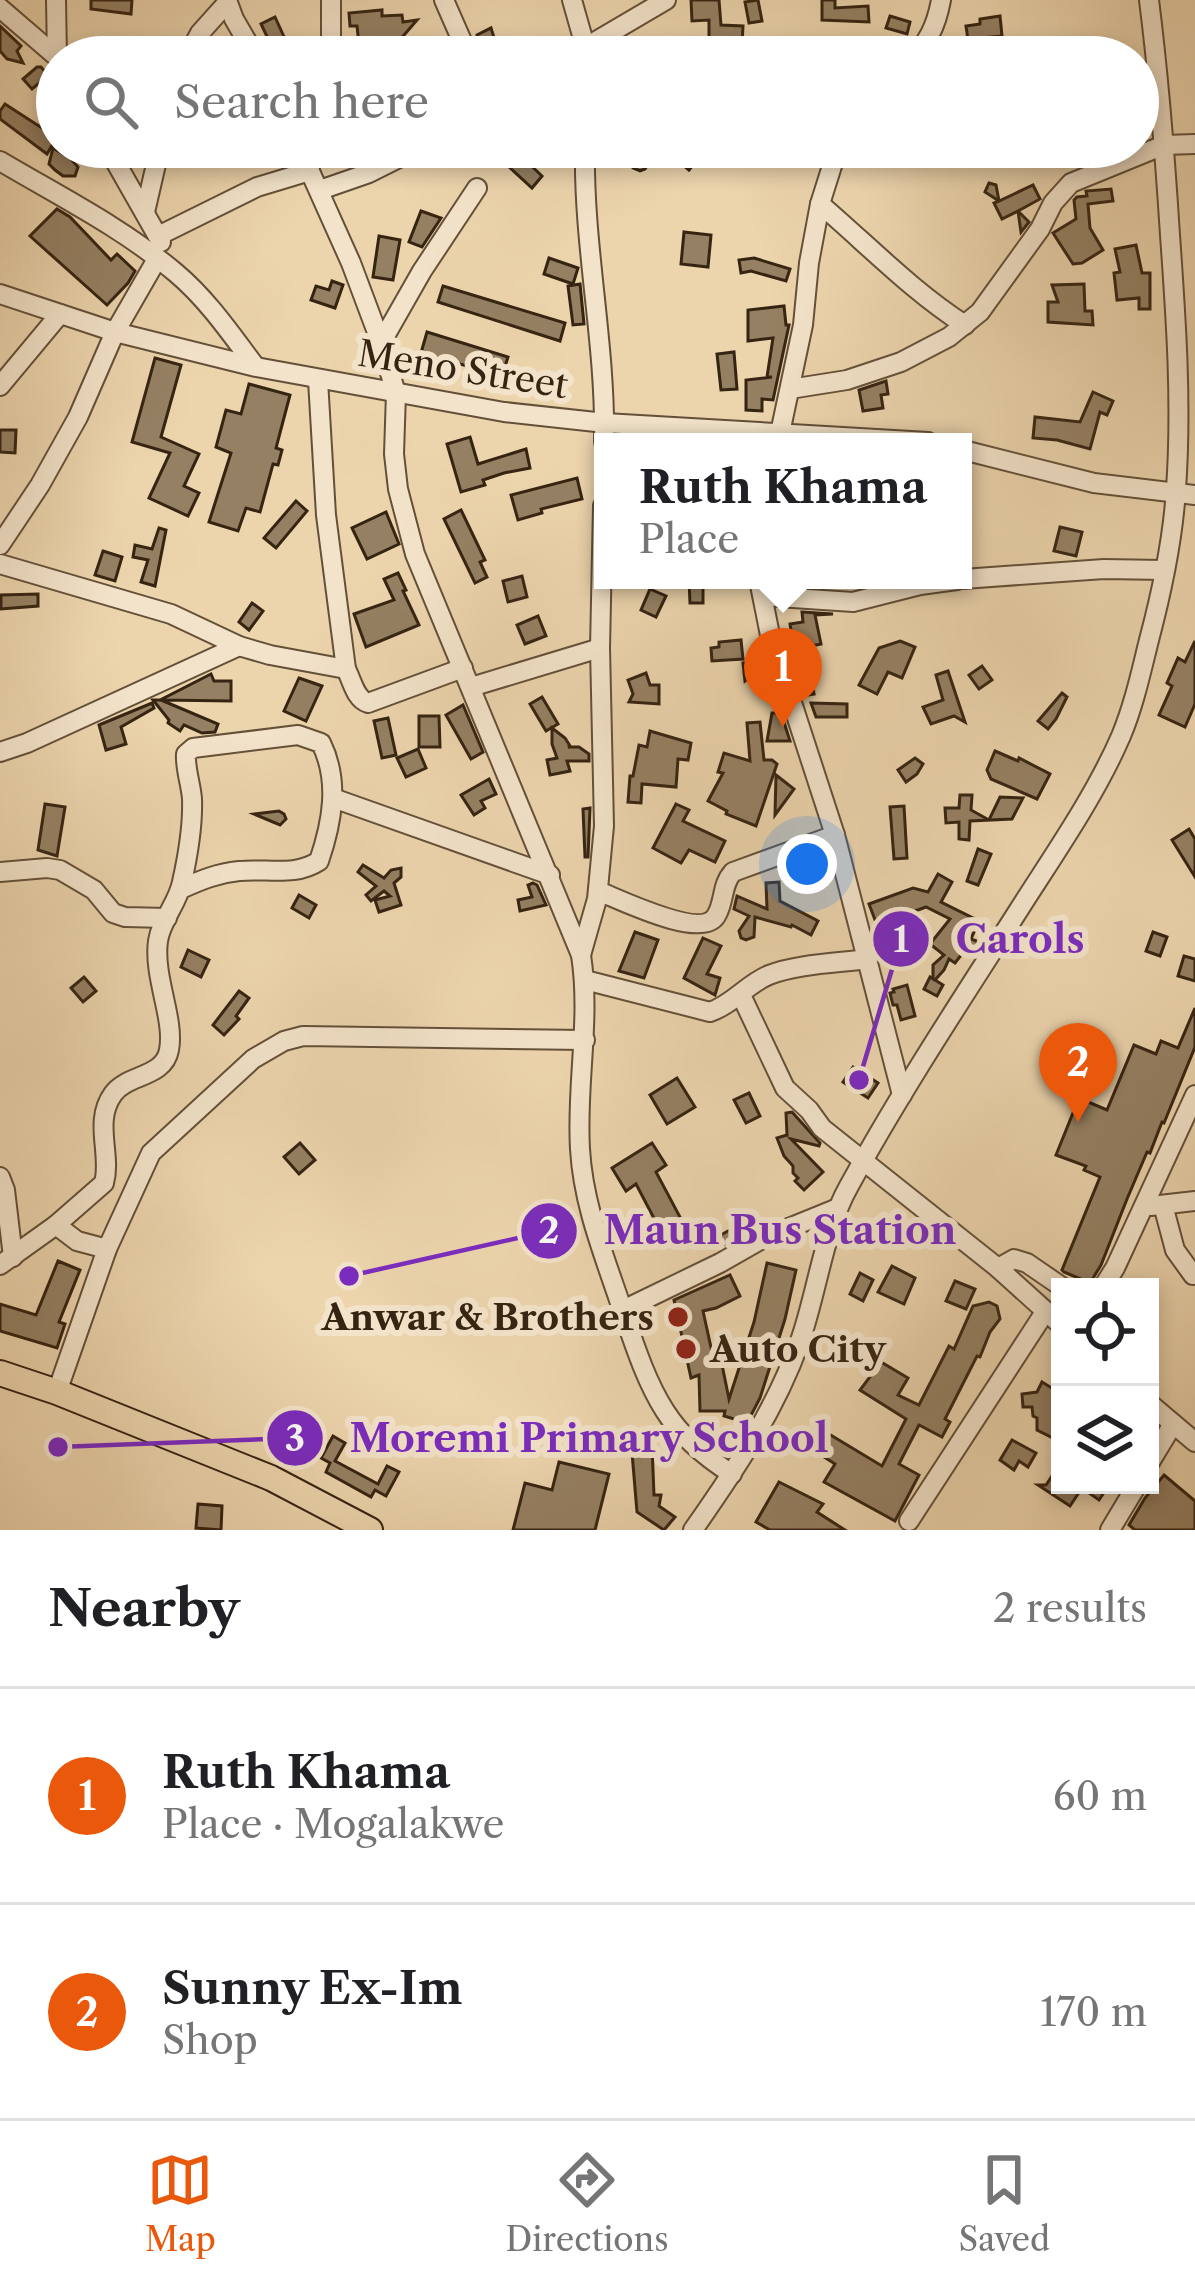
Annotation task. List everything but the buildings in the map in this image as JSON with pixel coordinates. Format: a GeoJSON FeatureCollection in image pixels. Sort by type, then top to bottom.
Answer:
{"type":"FeatureCollection","features":[{"type":"Feature","properties":{"kind":"highway"},"geometry":{"type":"LineString","coordinates":[[0,1373],[271,1478],[370,1530]]}},
{"type":"Feature","properties":{"kind":"street"},"geometry":{"type":"LineString","coordinates":[[56,0],[57,36]]}},
{"type":"Feature","properties":{"kind":"street"},"geometry":{"type":"LineString","coordinates":[[331,0],[331,36]]}},
{"type":"Feature","properties":{"kind":"street"},"geometry":{"type":"LineString","coordinates":[[444,0],[460,36]]}},
{"type":"Feature","properties":{"kind":"street"},"geometry":{"type":"LineString","coordinates":[[572,0],[578,36]]}},
{"type":"Feature","properties":{"kind":"street"},"geometry":{"type":"LineString","coordinates":[[608,36],[666,0]]}},
{"type":"Feature","properties":{"kind":"street"},"geometry":{"type":"LineString","coordinates":[[929,36],[941,0]]}},
{"type":"Feature","properties":{"kind":"street"},"geometry":{"type":"LineString","coordinates":[[1149,0],[1153,36]]}},
{"type":"Feature","properties":{"kind":"street"},"geometry":{"type":"LineString","coordinates":[[198,36],[227,1]]}},
{"type":"Feature","properties":{"kind":"street"},"geometry":{"type":"LineString","coordinates":[[227,1],[243,36]]}},
{"type":"Feature","properties":{"kind":"street"},"geometry":{"type":"LineString","coordinates":[[0,8],[36,39]]}},
{"type":"Feature","properties":{"kind":"street"},"geometry":{"type":"LineString","coordinates":[[693,1530],[757,1436],[783,1384],[811,1307],[838,1208],[902,1095],[1060,845],[1120,737],[1135,698],[1185,494],[1159,97]]}},
{"type":"Feature","properties":{"kind":"street"},"geometry":{"type":"LineString","coordinates":[[1159,147],[1195,145]]}},
{"type":"Feature","properties":{"kind":"street"},"geometry":{"type":"LineString","coordinates":[[0,161],[177,274],[256,367]]}},
{"type":"Feature","properties":{"kind":"street"},"geometry":{"type":"LineString","coordinates":[[120,168],[177,274]]}},
{"type":"Feature","properties":{"kind":"street"},"geometry":{"type":"LineString","coordinates":[[146,212],[155,168]]}},
{"type":"Feature","properties":{"kind":"street"},"geometry":{"type":"LineString","coordinates":[[309,168],[381,344],[396,393],[398,489],[415,554],[581,955],[585,1040],[580,1142],[591,1217],[664,1409],[684,1436],[732,1474]]}},
{"type":"Feature","properties":{"kind":"street"},"geometry":{"type":"LineString","coordinates":[[320,190],[379,168]]}},
{"type":"Feature","properties":{"kind":"street"},"geometry":{"type":"LineString","coordinates":[[585,168],[601,336],[604,432]]}},
{"type":"Feature","properties":{"kind":"street"},"geometry":{"type":"LineString","coordinates":[[780,433],[802,325],[808,263],[831,168]]}},
{"type":"Feature","properties":{"kind":"street"},"geometry":{"type":"LineString","coordinates":[[790,389],[847,380],[901,362],[949,337],[980,312],[1062,191],[1104,168]]}},
{"type":"Feature","properties":{"kind":"street"},"geometry":{"type":"LineString","coordinates":[[158,236],[257,187],[310,171]]}},
{"type":"Feature","properties":{"kind":"street"},"geometry":{"type":"LineString","coordinates":[[381,344],[477,188]]}},
{"type":"Feature","properties":{"kind":"street"},"geometry":{"type":"LineString","coordinates":[[820,204],[908,284],[965,325]]}},
{"type":"Feature","properties":{"kind":"street"},"geometry":{"type":"LineString","coordinates":[[0,545],[78,417],[115,332],[157,259]]}},
{"type":"Feature","properties":{"kind":"street","name":"Meno Street"},"geometry":{"type":"LineString","coordinates":[[0,294],[115,332],[256,367],[604,432],[635,433]]}},
{"type":"Feature","properties":{"kind":"street"},"geometry":{"type":"LineString","coordinates":[[0,386],[60,314]]}},
{"type":"Feature","properties":{"kind":"street"},"geometry":{"type":"LineString","coordinates":[[318,380],[326,515],[346,669],[360,700],[368,704],[600,647]]}},
{"type":"Feature","properties":{"kind":"street"},"geometry":{"type":"LineString","coordinates":[[972,452],[1072,478],[1185,494]]}},
{"type":"Feature","properties":{"kind":"street"},"geometry":{"type":"LineString","coordinates":[[0,564],[171,614],[239,646],[346,669]]}},
{"type":"Feature","properties":{"kind":"street"},"geometry":{"type":"LineString","coordinates":[[972,578],[1164,570]]}},
{"type":"Feature","properties":{"kind":"street"},"geometry":{"type":"LineString","coordinates":[[581,955],[598,891],[604,826],[601,589]]}},
{"type":"Feature","properties":{"kind":"street"},"geometry":{"type":"LineString","coordinates":[[761,589],[770,634],[835,836],[902,1095]]}},
{"type":"Feature","properties":{"kind":"street"},"geometry":{"type":"LineString","coordinates":[[768,589],[853,602],[904,589]]}},
{"type":"Feature","properties":{"kind":"street"},"geometry":{"type":"LineString","coordinates":[[0,752],[239,646]]}},
{"type":"Feature","properties":{"kind":"street"},"geometry":{"type":"LineString","coordinates":[[7,1261],[104,1183],[106,1106],[124,1083],[166,1060],[169,1029],[159,982],[158,937],[181,889],[192,797],[185,759],[191,749],[298,735],[321,743],[329,760],[333,798],[319,861],[293,871],[213,875],[181,889]]}},
{"type":"Feature","properties":{"kind":"street"},"geometry":{"type":"LineString","coordinates":[[333,798],[550,875]]}},
{"type":"Feature","properties":{"kind":"street"},"geometry":{"type":"LineString","coordinates":[[598,891],[659,916],[699,926],[717,916],[727,878],[734,872],[835,836]]}},
{"type":"Feature","properties":{"kind":"street"},"geometry":{"type":"LineString","coordinates":[[0,872],[60,870],[94,890],[113,913],[166,918]]}},
{"type":"Feature","properties":{"kind":"street"},"geometry":{"type":"LineString","coordinates":[[585,980],[710,1012],[766,976],[868,958]]}},
{"type":"Feature","properties":{"kind":"street"},"geometry":{"type":"LineString","coordinates":[[741,994],[785,1088],[822,1128],[1051,1316]]}},
{"type":"Feature","properties":{"kind":"street"},"geometry":{"type":"LineString","coordinates":[[58,1392],[107,1249],[151,1154],[253,1059],[303,1036],[585,1040]]}},
{"type":"Feature","properties":{"kind":"street"},"geometry":{"type":"LineString","coordinates":[[1109,1278],[1195,1095]]}},
{"type":"Feature","properties":{"kind":"street"},"geometry":{"type":"LineString","coordinates":[[0,1177],[7,1261]]}},
{"type":"Feature","properties":{"kind":"street"},"geometry":{"type":"LineString","coordinates":[[1141,1208],[1195,1201]]}},
{"type":"Feature","properties":{"kind":"street"},"geometry":{"type":"LineString","coordinates":[[1163,1205],[1175,1250],[1193,1275]]}},
{"type":"Feature","properties":{"kind":"street"},"geometry":{"type":"LineString","coordinates":[[623,1310],[762,1239],[838,1208]]}},
{"type":"Feature","properties":{"kind":"street"},"geometry":{"type":"LineString","coordinates":[[56,1225],[77,1241],[107,1249]]}},
{"type":"Feature","properties":{"kind":"street"},"geometry":{"type":"LineString","coordinates":[[998,1268],[1014,1259],[1051,1279]]}},
{"type":"Feature","properties":{"kind":"street"},"geometry":{"type":"LineString","coordinates":[[909,1521],[1051,1321]]}},
{"type":"Feature","properties":{"kind":"street"},"geometry":{"type":"LineString","coordinates":[[1159,1412],[1195,1442]]}},
{"type":"Feature","properties":{"kind":"street"},"geometry":{"type":"LineString","coordinates":[[1159,1447],[1173,1424]]}},
{"type":"Feature","properties":{"kind":"street"},"geometry":{"type":"LineString","coordinates":[[1110,1530],[1132,1494]]}},
{"type":"Feature","properties":{"kind":"place","name":"Ruth Khama"},"geometry":{"type":"Point","coordinates":[783,727]}},
{"type":"Feature","properties":{"kind":"place","name":"Carols"},"geometry":{"type":"Point","coordinates":[859,1080]}},
{"type":"Feature","properties":{"kind":"place","name":"Sunny Ex-Im"},"geometry":{"type":"Point","coordinates":[1078,1122]}},
{"type":"Feature","properties":{"kind":"place","name":"Maun Bus Station"},"geometry":{"type":"Point","coordinates":[349,1276]}},
{"type":"Feature","properties":{"kind":"place","name":"Anwar & Brothers"},"geometry":{"type":"Point","coordinates":[678,1317]}},
{"type":"Feature","properties":{"kind":"place","name":"Auto City"},"geometry":{"type":"Point","coordinates":[686,1349]}},
{"type":"Feature","properties":{"kind":"place","name":"Moremi Primary School"},"geometry":{"type":"Point","coordinates":[58,1447]}}]}
